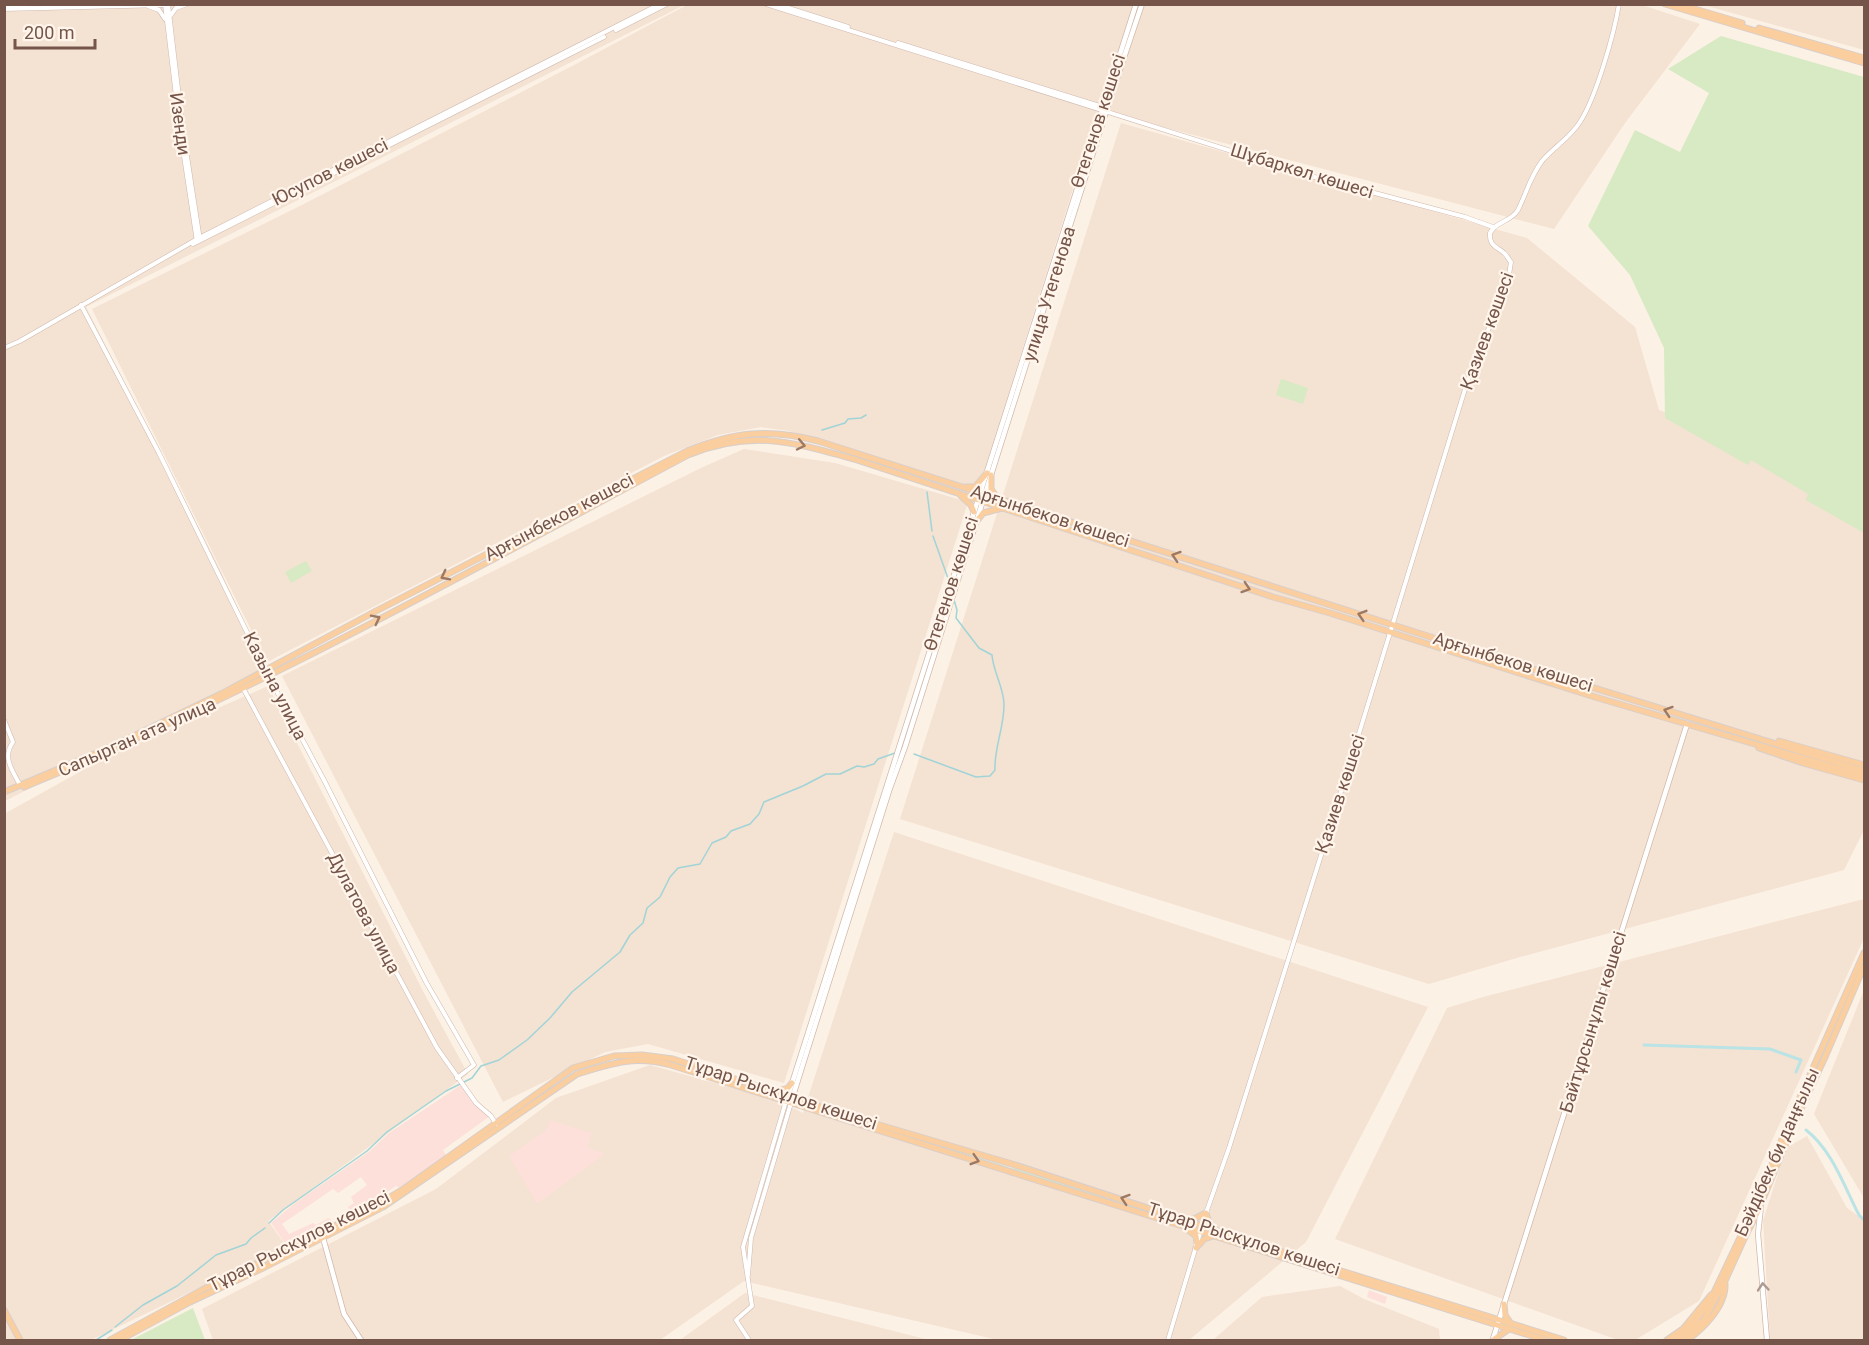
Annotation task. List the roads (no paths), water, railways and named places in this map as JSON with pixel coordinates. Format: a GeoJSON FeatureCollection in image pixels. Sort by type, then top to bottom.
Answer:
{"type":"FeatureCollection","features":[{"type":"Feature","properties":{"kind":"main road","name":"Өтегенов көшесі"},"geometry":{"type":"LineString","coordinates":[[989,474],[1042,297],[1060,249],[1086,155],[1106,110],[1111,78],[1126,27],[1136,4]]}},
{"type":"Feature","properties":{"kind":"main road"},"geometry":{"type":"LineString","coordinates":[[1106,110],[1142,4]]}},
{"type":"Feature","properties":{"kind":"main road"},"geometry":{"type":"LineString","coordinates":[[1678,4],[1864,60]]}},
{"type":"Feature","properties":{"kind":"main road"},"geometry":{"type":"LineString","coordinates":[[1668,5],[1864,60]]}},
{"type":"Feature","properties":{"kind":"main road","name":"улица Утегенова"},"geometry":{"type":"LineString","coordinates":[[957,584],[981,498],[1096,132]]}},
{"type":"Feature","properties":{"kind":"main road"},"geometry":{"type":"LineString","coordinates":[[1037,301],[1042,297]]}},
{"type":"Feature","properties":{"kind":"main road","name":"Арғынбеков көшесі"},"geometry":{"type":"LineString","coordinates":[[267,673],[378,610],[474,562],[567,511],[693,451],[737,441],[771,439],[802,444],[958,487],[981,498],[1392,624],[1864,776]]}},
{"type":"Feature","properties":{"kind":"main road","name":"Арғынбеков көшесі"},"geometry":{"type":"LineString","coordinates":[[267,673],[477,569],[693,451]]}},
{"type":"Feature","properties":{"kind":"main road","name":"Арғынбеков көшесі"},"geometry":{"type":"LineString","coordinates":[[876,464],[959,495],[981,498]]}},
{"type":"Feature","properties":{"kind":"main road"},"geometry":{"type":"LineString","coordinates":[[958,487],[975,486],[989,474]]}},
{"type":"Feature","properties":{"kind":"main road"},"geometry":{"type":"LineString","coordinates":[[976,522],[983,513],[1004,505],[993,494],[989,474]]}},
{"type":"Feature","properties":{"kind":"main road"},"geometry":{"type":"LineString","coordinates":[[959,495],[971,505],[974,512]]}},
{"type":"Feature","properties":{"kind":"main road","name":"Өтегенов көшесі"},"geometry":{"type":"LineString","coordinates":[[789,1099],[889,791],[974,512],[981,498]]}},
{"type":"Feature","properties":{"kind":"main road","name":"Арғынбеков көшесі"},"geometry":{"type":"LineString","coordinates":[[1004,505],[1222,581],[1687,724],[1754,740]]}},
{"type":"Feature","properties":{"kind":"main road"},"geometry":{"type":"LineString","coordinates":[[567,511],[571,518]]}},
{"type":"Feature","properties":{"kind":"main road"},"geometry":{"type":"LineString","coordinates":[[474,562],[477,569]]}},
{"type":"Feature","properties":{"kind":"main road","name":"Өтегенов көшесі"},"geometry":{"type":"LineString","coordinates":[[789,1099],[792,1083],[957,584]]}},
{"type":"Feature","properties":{"kind":"main road","name":"Сапырган ата улица"},"geometry":{"type":"LineString","coordinates":[[4,794],[115,750],[243,688],[267,673]]}},
{"type":"Feature","properties":{"kind":"main road","name":"Сапырган ата улица"},"geometry":{"type":"LineString","coordinates":[[4,794],[113,746],[267,673]]}},
{"type":"Feature","properties":{"kind":"main road","name":"Байтұрсынұлы көшесі"},"geometry":{"type":"LineString","coordinates":[[1493,1341],[1687,724]]}},
{"type":"Feature","properties":{"kind":"main road"},"geometry":{"type":"LineString","coordinates":[[1754,740],[1771,739],[1864,765]]}},
{"type":"Feature","properties":{"kind":"main road"},"geometry":{"type":"LineString","coordinates":[[1863,967],[1864,946]]}},
{"type":"Feature","properties":{"kind":"main road","name":"Бәйдібек би даңғылы"},"geometry":{"type":"LineString","coordinates":[[1673,1341],[1692,1325],[1708,1305],[1762,1203],[1863,967],[1864,953]]}},
{"type":"Feature","properties":{"kind":"main road","name":"Бәйдібек би даңғылы"},"geometry":{"type":"LineString","coordinates":[[1680,1341],[1704,1320],[1757,1202],[1786,1130],[1863,967]]}},
{"type":"Feature","properties":{"kind":"main road","name":"Тұрар Рыскұлов көшесі"},"geometry":{"type":"LineString","coordinates":[[120,1341],[190,1302],[274,1262],[382,1205],[497,1125],[588,1067],[642,1059],[775,1091],[789,1099]]}},
{"type":"Feature","properties":{"kind":"main road","name":"Тұрар Рыскұлов көшесі"},"geometry":{"type":"LineString","coordinates":[[711,1074],[1511,1327]]}},
{"type":"Feature","properties":{"kind":"main road"},"geometry":{"type":"LineString","coordinates":[[775,1091],[785,1090],[792,1083]]}},
{"type":"Feature","properties":{"kind":"main road"},"geometry":{"type":"LineString","coordinates":[[1762,1203],[1758,1234],[1767,1341]]}},
{"type":"Feature","properties":{"kind":"main road"},"geometry":{"type":"LineString","coordinates":[[1206,1213],[1215,1233],[1197,1246],[1196,1236],[1186,1224],[1206,1213]]}},
{"type":"Feature","properties":{"kind":"main road"},"geometry":{"type":"LineString","coordinates":[[1749,1229],[1758,1234]]}},
{"type":"Feature","properties":{"kind":"main road"},"geometry":{"type":"LineString","coordinates":[[322,1236],[344,1314],[361,1341]]}},
{"type":"Feature","properties":{"kind":"main road","name":"Тұрар Рыскұлов көшесі"},"geometry":{"type":"LineString","coordinates":[[110,1341],[202,1290],[322,1236]]}},
{"type":"Feature","properties":{"kind":"main road"},"geometry":{"type":"LineString","coordinates":[[1666,1341],[1688,1323],[1721,1283]]}},
{"type":"Feature","properties":{"kind":"main road"},"geometry":{"type":"LineString","coordinates":[[1687,1341],[1699,1331],[1718,1306],[1724,1294],[1721,1283]]}},
{"type":"Feature","properties":{"kind":"main road"},"geometry":{"type":"LineString","coordinates":[[1504,1304],[1504,1315],[1511,1327],[1545,1341]]}},
{"type":"Feature","properties":{"kind":"main road"},"geometry":{"type":"LineString","coordinates":[[4,1310],[18,1341]]}},
{"type":"Feature","properties":{"kind":"main road"},"geometry":{"type":"LineString","coordinates":[[4,1318],[18,1341]]}},
{"type":"Feature","properties":{"kind":"main road"},"geometry":{"type":"LineString","coordinates":[[1493,1341],[1511,1327]]}},
{"type":"Feature","properties":{"kind":"main road"},"geometry":{"type":"LineString","coordinates":[[1511,1327],[1564,1341]]}},
{"type":"Feature","properties":{"kind":"street"},"geometry":{"type":"LineString","coordinates":[[4,7],[49,4]]}},
{"type":"Feature","properties":{"kind":"street"},"geometry":{"type":"LineString","coordinates":[[4,7],[166,4]]}},
{"type":"Feature","properties":{"kind":"street","name":"Изенди"},"geometry":{"type":"LineString","coordinates":[[166,4],[198,230],[197,241]]}},
{"type":"Feature","properties":{"kind":"street"},"geometry":{"type":"LineString","coordinates":[[169,26],[173,10],[187,4]]}},
{"type":"Feature","properties":{"kind":"street","name":"Юсупов көшесі"},"geometry":{"type":"LineString","coordinates":[[197,241],[660,4]]}},
{"type":"Feature","properties":{"kind":"street","name":"Юсупов көшесі"},"geometry":{"type":"LineString","coordinates":[[4,348],[197,241],[666,4]]}},
{"type":"Feature","properties":{"kind":"street","name":"Шұбаркөл көшесі"},"geometry":{"type":"LineString","coordinates":[[766,4],[1106,110]]}},
{"type":"Feature","properties":{"kind":"street","name":"Шұбаркөл көшесі"},"geometry":{"type":"LineString","coordinates":[[776,4],[1307,175],[1465,217],[1493,227]]}},
{"type":"Feature","properties":{"kind":"street"},"geometry":{"type":"LineString","coordinates":[[1493,227],[1517,212],[1529,183],[1543,160],[1575,130],[1587,111],[1606,54],[1619,4]]}},
{"type":"Feature","properties":{"kind":"street"},"geometry":{"type":"LineString","coordinates":[[145,5],[159,10],[169,26]]}},
{"type":"Feature","properties":{"kind":"street","name":"Изенди"},"geometry":{"type":"LineString","coordinates":[[169,26],[197,241]]}},
{"type":"Feature","properties":{"kind":"street","name":"Қазиев көшесі"},"geometry":{"type":"LineString","coordinates":[[1168,1341],[1206,1213],[1229,1148],[1355,750],[1392,624],[1431,508],[1471,373],[1509,275],[1511,262],[1503,252],[1492,245],[1490,239],[1493,227]]}},
{"type":"Feature","properties":{"kind":"street"},"geometry":{"type":"LineString","coordinates":[[198,230],[208,234]]}},
{"type":"Feature","properties":{"kind":"street","name":"Казына улица"},"geometry":{"type":"LineString","coordinates":[[81,305],[164,463],[267,673],[330,791],[431,991],[474,1065],[457,1078]]}},
{"type":"Feature","properties":{"kind":"street","name":"Дулатова улица"},"geometry":{"type":"LineString","coordinates":[[243,688],[437,1048],[476,1103],[483,1107],[497,1125]]}},
{"type":"Feature","properties":{"kind":"street"},"geometry":{"type":"LineString","coordinates":[[4,720],[13,742],[8,749],[9,765],[20,785]]}},
{"type":"Feature","properties":{"kind":"street"},"geometry":{"type":"LineString","coordinates":[[749,1341],[736,1320],[752,1306],[743,1247],[789,1099]]}},
{"type":"Feature","properties":{"kind":"waterway"},"geometry":{"type":"LineString","coordinates":[[822,430],[845,423],[848,419],[861,418],[866,415]]}},
{"type":"Feature","properties":{"kind":"waterway"},"geometry":{"type":"LineString","coordinates":[[927,492],[932,531]]}},
{"type":"Feature","properties":{"kind":"waterway"},"geometry":{"type":"LineString","coordinates":[[933,536],[950,584]]}},
{"type":"Feature","properties":{"kind":"waterway"},"geometry":{"type":"LineString","coordinates":[[914,754],[976,777],[990,776],[995,770],[1004,713],[1002,692],[992,655],[979,648],[956,618],[957,610],[954,600]]}},
{"type":"Feature","properties":{"kind":"waterway"},"geometry":{"type":"LineString","coordinates":[[269,1223],[283,1210],[367,1151],[387,1132],[446,1091],[472,1078],[481,1066],[499,1060],[527,1040],[572,992],[620,952],[630,935],[643,923],[647,908],[660,897],[670,877],[678,868],[700,864],[712,843],[726,837],[731,831],[750,824],[759,814],[764,802],[826,774],[840,774],[857,766],[864,767],[874,764],[878,759],[895,753]]}},
{"type":"Feature","properties":{"kind":"waterway"},"geometry":{"type":"LineString","coordinates":[[1644,1045],[1770,1049],[1801,1060],[1796,1072]]}},
{"type":"Feature","properties":{"kind":"waterway"},"geometry":{"type":"LineString","coordinates":[[1806,1130],[1830,1158],[1859,1215],[1864,1220]]}},
{"type":"Feature","properties":{"kind":"waterway"},"geometry":{"type":"LineString","coordinates":[[115,1327],[143,1305],[177,1286],[216,1255],[246,1244],[265,1228]]}},
{"type":"Feature","properties":{"kind":"waterway"},"geometry":{"type":"LineString","coordinates":[[96,1340],[112,1330]]}}]}
